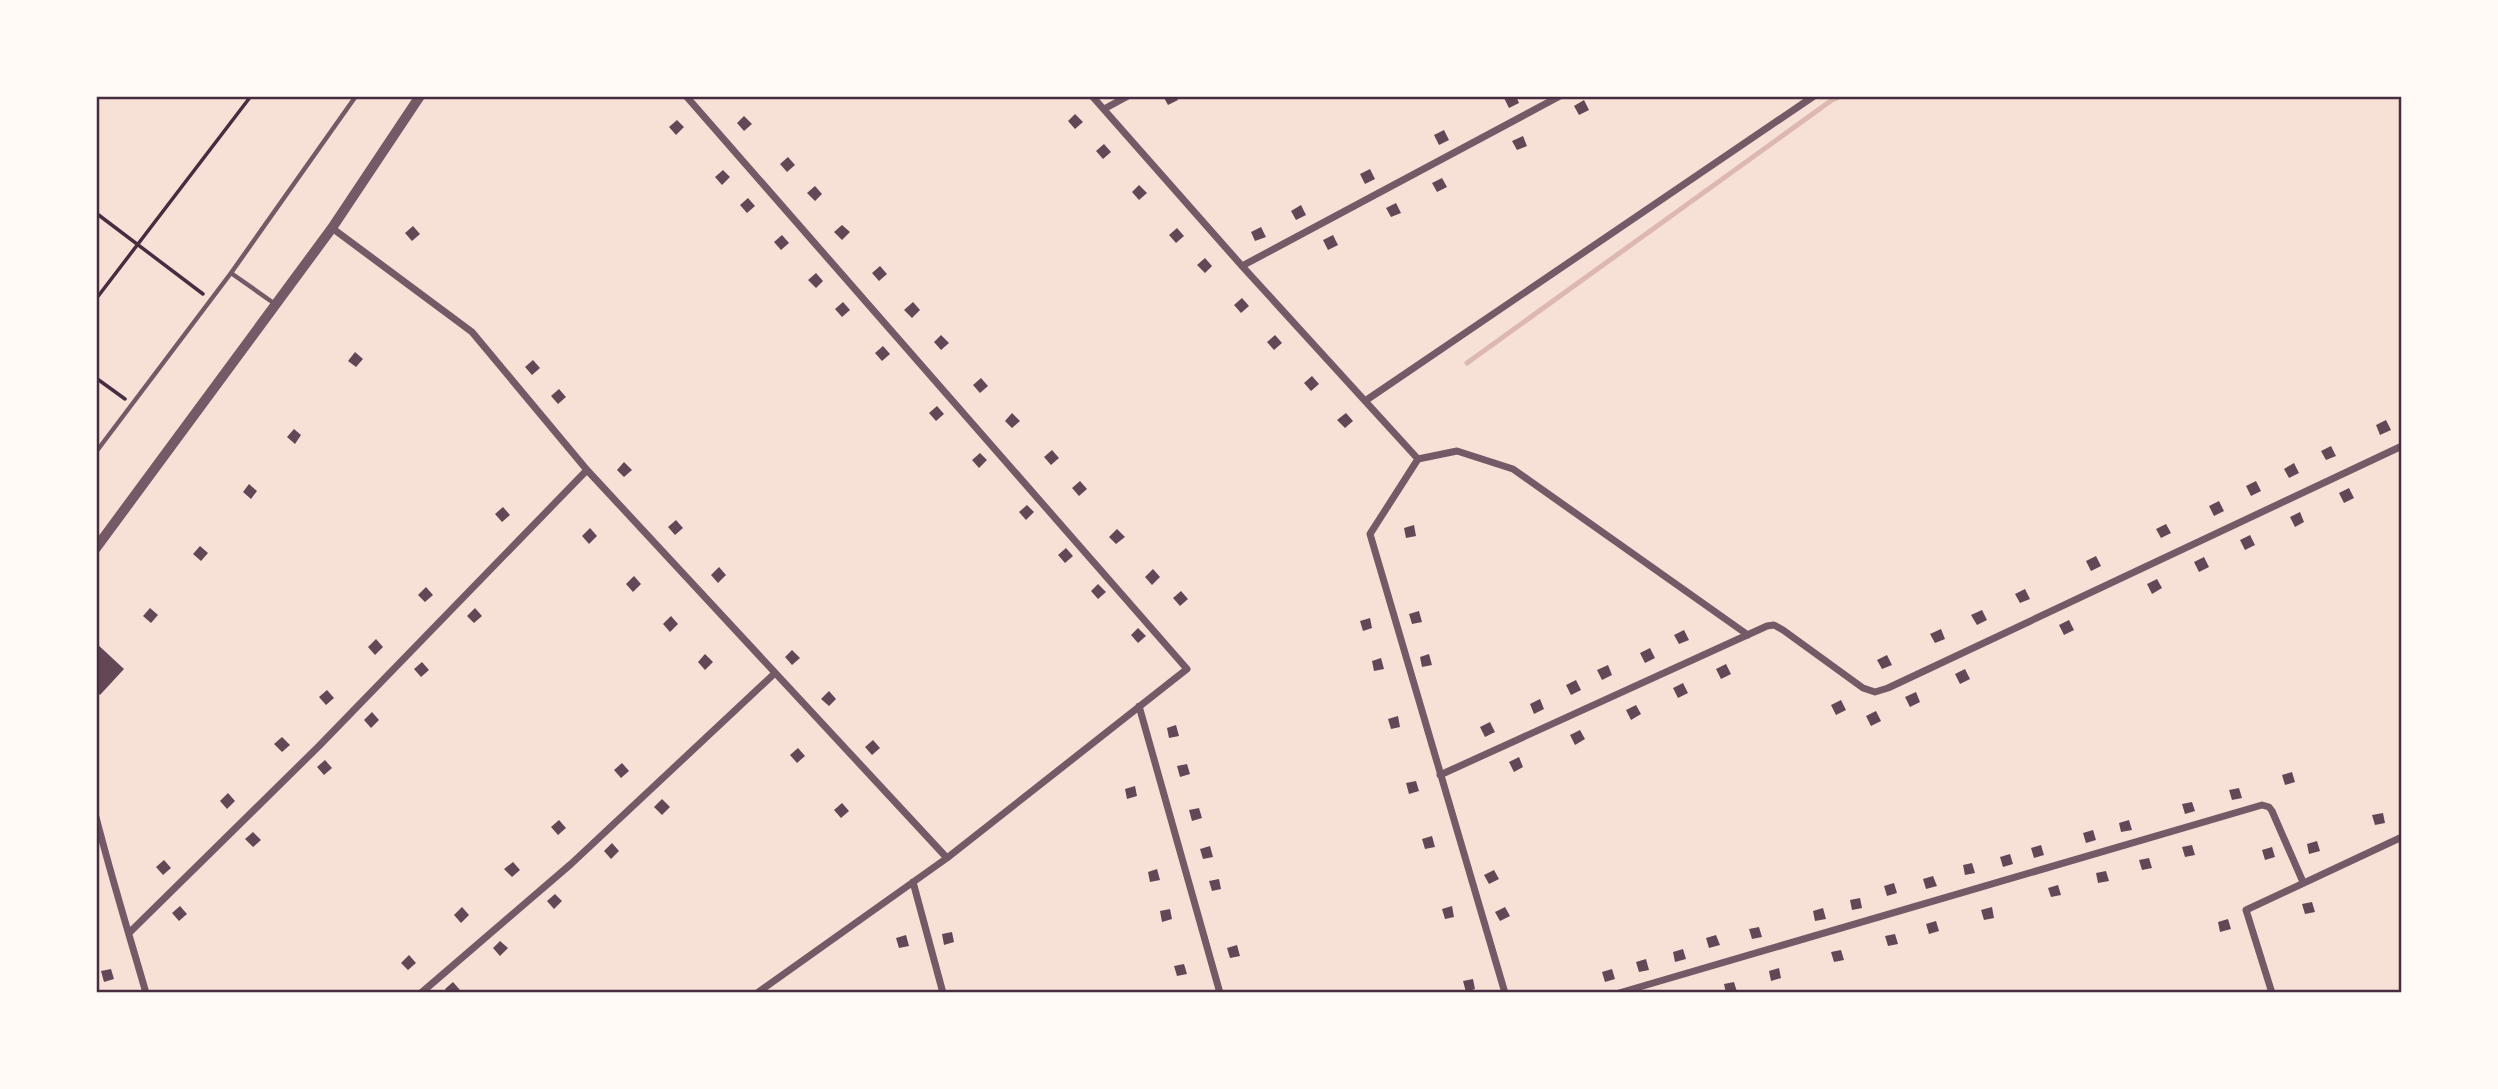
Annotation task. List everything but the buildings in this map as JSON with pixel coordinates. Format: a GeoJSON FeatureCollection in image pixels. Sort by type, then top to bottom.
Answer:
{"type":"FeatureCollection","features":[{"type":"Feature","properties":{"kind":"street"},"geometry":{"type":"LineString","coordinates":[[96,548],[332,228],[420,96]]}},
{"type":"Feature","properties":{"kind":"street"},"geometry":{"type":"LineString","coordinates":[[686,96],[1187,669],[947,858],[757,993]]}},
{"type":"Feature","properties":{"kind":"street"},"geometry":{"type":"LineString","coordinates":[[1092,96],[1242,266],[1419,459]]}},
{"type":"Feature","properties":{"kind":"street"},"geometry":{"type":"LineString","coordinates":[[1104,109],[1128,96]]}},
{"type":"Feature","properties":{"kind":"street"},"geometry":{"type":"LineString","coordinates":[[1242,266],[1560,96]]}},
{"type":"Feature","properties":{"kind":"street"},"geometry":{"type":"LineString","coordinates":[[1365,401],[1814,96]]}},
{"type":"Feature","properties":{"kind":"street"},"geometry":{"type":"LineString","coordinates":[[332,228],[472,332],[587,470],[947,858]]}},
{"type":"Feature","properties":{"kind":"street"},"geometry":{"type":"LineString","coordinates":[[1440,775],[1774,625],[1863,688],[1875,692],[2402,446]]}},
{"type":"Feature","properties":{"kind":"street"},"geometry":{"type":"LineString","coordinates":[[1506,993],[1370,534],[1419,459],[1457,452],[1513,469],[1748,635]]}},
{"type":"Feature","properties":{"kind":"street"},"geometry":{"type":"LineString","coordinates":[[129,933],[319,746],[587,470]]}},
{"type":"Feature","properties":{"kind":"street"},"geometry":{"type":"LineString","coordinates":[[421,993],[571,864],[775,673]]}},
{"type":"Feature","properties":{"kind":"street"},"geometry":{"type":"LineString","coordinates":[[1139,706],[1220,993]]}},
{"type":"Feature","properties":{"kind":"street"},"geometry":{"type":"LineString","coordinates":[[1619,993],[2262,805],[2272,811],[2303,882]]}},
{"type":"Feature","properties":{"kind":"street"},"geometry":{"type":"LineString","coordinates":[[96,817],[117,899],[146,993]]}},
{"type":"Feature","properties":{"kind":"street"},"geometry":{"type":"LineString","coordinates":[[2272,993],[2246,910],[2402,837]]}},
{"type":"Feature","properties":{"kind":"street"},"geometry":{"type":"LineString","coordinates":[[913,882],[943,993]]}},
{"type":"Feature","properties":{"kind":"lane"},"geometry":{"type":"LineString","coordinates":[[96,452],[231,273],[356,96]]}},
{"type":"Feature","properties":{"kind":"lane"},"geometry":{"type":"LineString","coordinates":[[231,273],[276,304]]}},
{"type":"Feature","properties":{"kind":"path"},"geometry":{"type":"LineString","coordinates":[[96,299],[251,96]]}},
{"type":"Feature","properties":{"kind":"path"},"geometry":{"type":"LineString","coordinates":[[96,213],[211,299]]}},
{"type":"Feature","properties":{"kind":"path"},"geometry":{"type":"LineString","coordinates":[[96,379],[132,404]]}},
{"type":"Feature","properties":{"kind":"waterway"},"geometry":{"type":"LineString","coordinates":[[1467,363],[1841,96]]}}]}
